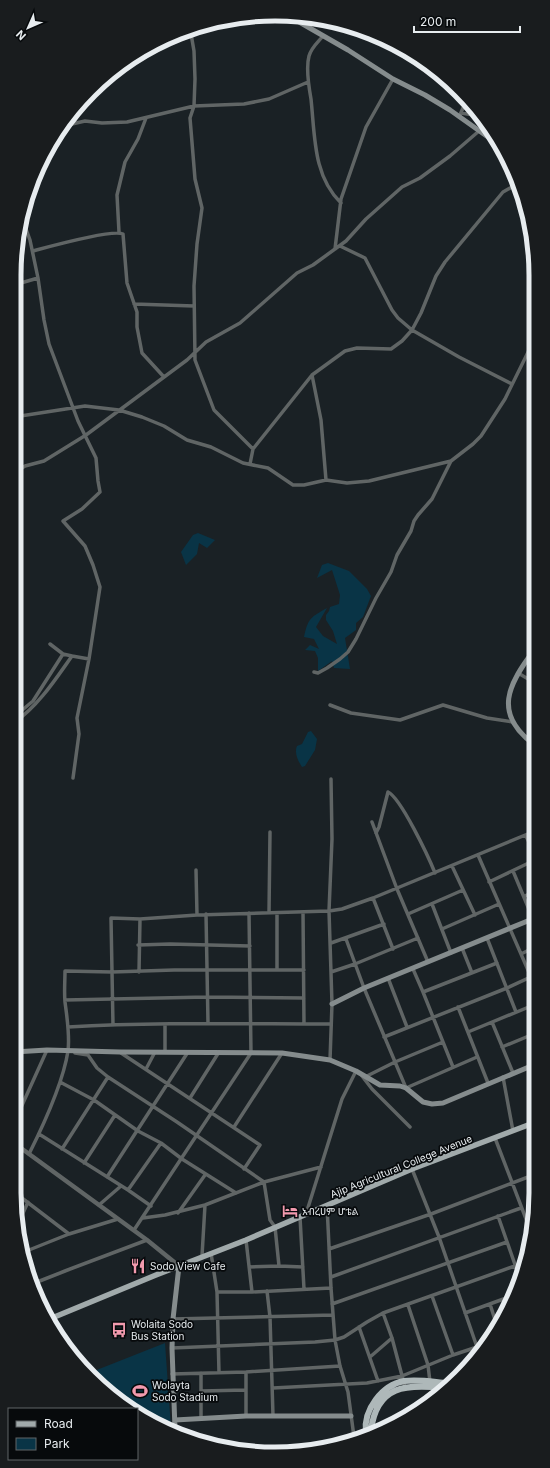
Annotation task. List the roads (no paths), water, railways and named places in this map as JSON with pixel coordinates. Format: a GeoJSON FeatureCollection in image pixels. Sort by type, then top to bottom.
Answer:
{"type":"FeatureCollection","features":[{"type":"Feature","properties":{"kind":"highway"},"geometry":{"type":"LineString","coordinates":[[404,1381],[418,1386],[438,1388]]}},
{"type":"Feature","properties":{"kind":"highway"},"geometry":{"type":"LineString","coordinates":[[371,1428],[375,1411],[380,1403],[404,1381]]}},
{"type":"Feature","properties":{"kind":"highway"},"geometry":{"type":"LineString","coordinates":[[366,1430],[366,1421],[373,1404],[382,1394],[396,1384],[404,1381],[443,1383]]}},
{"type":"Feature","properties":{"kind":"main road"},"geometry":{"type":"LineString","coordinates":[[300,22],[393,79],[460,115],[489,139]]}},
{"type":"Feature","properties":{"kind":"main road"},"geometry":{"type":"LineString","coordinates":[[529,658],[512,684],[508,697],[508,709],[512,722],[529,740]]}},
{"type":"Feature","properties":{"kind":"main road"},"geometry":{"type":"LineString","coordinates":[[332,1004],[364,988],[529,920]]}},
{"type":"Feature","properties":{"kind":"main road"},"geometry":{"type":"LineString","coordinates":[[21,1052],[47,1050],[282,1053],[330,1060],[380,1085],[400,1086],[406,1088],[423,1102],[432,1104],[443,1103],[529,1067]]}},
{"type":"Feature","properties":{"kind":"main road","name":"Ajip Agricultural College Avenue"},"geometry":{"type":"LineString","coordinates":[[54,1317],[202,1256],[275,1228],[412,1169],[529,1125]]}},
{"type":"Feature","properties":{"kind":"main road"},"geometry":{"type":"LineString","coordinates":[[175,1427],[172,1348],[173,1319],[179,1266]]}},
{"type":"Feature","properties":{"kind":"main road"},"geometry":{"type":"LineString","coordinates":[[175,1420],[246,1416],[351,1416]]}},
{"type":"Feature","properties":{"kind":"street"},"geometry":{"type":"LineString","coordinates":[[191,35],[194,51],[195,79],[194,106],[190,118],[195,179],[202,208],[195,264],[195,360],[214,410],[253,449]]}},
{"type":"Feature","properties":{"kind":"street"},"geometry":{"type":"LineString","coordinates":[[323,36],[313,48],[309,57],[308,82],[316,154],[331,194],[340,203]]}},
{"type":"Feature","properties":{"kind":"street"},"geometry":{"type":"LineString","coordinates":[[335,249],[340,203],[366,127],[393,79]]}},
{"type":"Feature","properties":{"kind":"street"},"geometry":{"type":"LineString","coordinates":[[70,125],[85,122],[127,122],[194,106],[244,104],[269,99],[308,82]]}},
{"type":"Feature","properties":{"kind":"street"},"geometry":{"type":"LineString","coordinates":[[464,106],[460,115],[473,116]]}},
{"type":"Feature","properties":{"kind":"street"},"geometry":{"type":"LineString","coordinates":[[119,232],[117,195],[125,162],[138,139],[146,118]]}},
{"type":"Feature","properties":{"kind":"street"},"geometry":{"type":"LineString","coordinates":[[21,469],[25,466],[44,462],[86,435],[187,360],[206,342],[240,322],[297,273],[312,265],[346,241],[366,219],[402,186],[420,178],[450,156],[479,131]]}},
{"type":"Feature","properties":{"kind":"street"},"geometry":{"type":"LineString","coordinates":[[250,464],[253,449],[312,375],[345,351],[357,348],[391,349],[402,341],[412,330],[421,313],[436,276],[444,262],[502,192],[513,186]]}},
{"type":"Feature","properties":{"kind":"street"},"geometry":{"type":"LineString","coordinates":[[26,228],[33,251],[49,344],[78,421],[96,458],[100,492],[82,509],[63,521],[85,546],[94,565],[100,587],[78,718],[79,734],[72,778]]}},
{"type":"Feature","properties":{"kind":"street"},"geometry":{"type":"LineString","coordinates":[[33,251],[119,232],[123,234],[127,282],[137,312],[137,327],[142,353],[164,377]]}},
{"type":"Feature","properties":{"kind":"street"},"geometry":{"type":"LineString","coordinates":[[340,246],[364,258],[392,310],[398,318],[412,330],[459,357],[512,384]]}},
{"type":"Feature","properties":{"kind":"street"},"geometry":{"type":"LineString","coordinates":[[21,283],[38,278]]}},
{"type":"Feature","properties":{"kind":"street"},"geometry":{"type":"LineString","coordinates":[[134,304],[194,306]]}},
{"type":"Feature","properties":{"kind":"street"},"geometry":{"type":"LineString","coordinates":[[314,672],[318,673],[327,668],[348,652],[391,572],[397,555],[411,531],[414,521],[432,499],[451,461],[481,436],[505,399],[529,350]]}},
{"type":"Feature","properties":{"kind":"street"},"geometry":{"type":"LineString","coordinates":[[312,375],[321,420],[326,480]]}},
{"type":"Feature","properties":{"kind":"street"},"geometry":{"type":"LineString","coordinates":[[21,416],[85,406],[119,410],[164,426],[187,440],[211,446],[243,463],[274,470],[293,485],[298,486],[326,480],[346,483],[369,481],[451,461]]}},
{"type":"Feature","properties":{"kind":"street"},"geometry":{"type":"LineString","coordinates":[[50,644],[64,654],[89,659]]}},
{"type":"Feature","properties":{"kind":"street"},"geometry":{"type":"LineString","coordinates":[[21,711],[33,701],[64,654]]}},
{"type":"Feature","properties":{"kind":"street"},"geometry":{"type":"LineString","coordinates":[[21,717],[44,695],[72,656]]}},
{"type":"Feature","properties":{"kind":"street"},"geometry":{"type":"LineString","coordinates":[[518,673],[529,679]]}},
{"type":"Feature","properties":{"kind":"street"},"geometry":{"type":"LineString","coordinates":[[330,705],[351,714],[400,720],[443,705],[487,718],[512,722]]}},
{"type":"Feature","properties":{"kind":"street"},"geometry":{"type":"LineString","coordinates":[[330,1060],[332,1004],[329,911],[332,839],[331,778]]}},
{"type":"Feature","properties":{"kind":"street"},"geometry":{"type":"LineString","coordinates":[[376,832],[379,827],[388,792],[392,794],[399,803],[423,846],[435,873]]}},
{"type":"Feature","properties":{"kind":"street"},"geometry":{"type":"LineString","coordinates":[[372,822],[397,889],[428,962]]}},
{"type":"Feature","properties":{"kind":"street"},"geometry":{"type":"LineString","coordinates":[[270,832],[270,913]]}},
{"type":"Feature","properties":{"kind":"street"},"geometry":{"type":"LineString","coordinates":[[113,1024],[111,918],[140,918],[197,914],[329,911],[342,909],[397,889],[529,834]]}},
{"type":"Feature","properties":{"kind":"street"},"geometry":{"type":"LineString","coordinates":[[526,836],[529,842]]}},
{"type":"Feature","properties":{"kind":"street"},"geometry":{"type":"LineString","coordinates":[[478,855],[529,972]]}},
{"type":"Feature","properties":{"kind":"street"},"geometry":{"type":"LineString","coordinates":[[489,882],[529,863]]}},
{"type":"Feature","properties":{"kind":"street"},"geometry":{"type":"LineString","coordinates":[[452,866],[475,915]]}},
{"type":"Feature","properties":{"kind":"street"},"geometry":{"type":"LineString","coordinates":[[196,870],[197,914]]}},
{"type":"Feature","properties":{"kind":"street"},"geometry":{"type":"LineString","coordinates":[[513,871],[529,907]]}},
{"type":"Feature","properties":{"kind":"street"},"geometry":{"type":"LineString","coordinates":[[408,914],[463,890]]}},
{"type":"Feature","properties":{"kind":"street"},"geometry":{"type":"LineString","coordinates":[[524,896],[529,894]]}},
{"type":"Feature","properties":{"kind":"street"},"geometry":{"type":"LineString","coordinates":[[373,898],[393,949]]}},
{"type":"Feature","properties":{"kind":"street"},"geometry":{"type":"LineString","coordinates":[[432,904],[451,953]]}},
{"type":"Feature","properties":{"kind":"street"},"geometry":{"type":"LineString","coordinates":[[442,929],[499,904]]}},
{"type":"Feature","properties":{"kind":"street"},"geometry":{"type":"LineString","coordinates":[[303,912],[304,1024]]}},
{"type":"Feature","properties":{"kind":"street"},"geometry":{"type":"LineString","coordinates":[[134,1230],[251,1053],[249,913]]}},
{"type":"Feature","properties":{"kind":"street"},"geometry":{"type":"LineString","coordinates":[[277,913],[278,970]]}},
{"type":"Feature","properties":{"kind":"street"},"geometry":{"type":"LineString","coordinates":[[206,914],[208,1023]]}},
{"type":"Feature","properties":{"kind":"street"},"geometry":{"type":"LineString","coordinates":[[139,972],[138,945],[140,918]]}},
{"type":"Feature","properties":{"kind":"street"},"geometry":{"type":"LineString","coordinates":[[331,943],[346,939],[384,924]]}},
{"type":"Feature","properties":{"kind":"street"},"geometry":{"type":"LineString","coordinates":[[331,972],[355,964],[418,938]]}},
{"type":"Feature","properties":{"kind":"street"},"geometry":{"type":"LineString","coordinates":[[487,938],[516,1012]]}},
{"type":"Feature","properties":{"kind":"street"},"geometry":{"type":"LineString","coordinates":[[346,939],[364,988],[406,1088],[477,1057]]}},
{"type":"Feature","properties":{"kind":"street"},"geometry":{"type":"LineString","coordinates":[[138,945],[170,944],[250,946]]}},
{"type":"Feature","properties":{"kind":"street"},"geometry":{"type":"LineString","coordinates":[[462,948],[472,973]]}},
{"type":"Feature","properties":{"kind":"street"},"geometry":{"type":"LineString","coordinates":[[521,954],[529,950]]}},
{"type":"Feature","properties":{"kind":"street"},"geometry":{"type":"LineString","coordinates":[[424,992],[498,963]]}},
{"type":"Feature","properties":{"kind":"street"},"geometry":{"type":"LineString","coordinates":[[413,969],[424,992],[453,1067]]}},
{"type":"Feature","properties":{"kind":"street"},"geometry":{"type":"LineString","coordinates":[[29,1154],[39,1134],[60,1082],[68,1051],[65,971],[139,972],[174,970],[304,970]]}},
{"type":"Feature","properties":{"kind":"street"},"geometry":{"type":"LineString","coordinates":[[388,978],[407,1027]]}},
{"type":"Feature","properties":{"kind":"street"},"geometry":{"type":"LineString","coordinates":[[384,1037],[529,978]]}},
{"type":"Feature","properties":{"kind":"street"},"geometry":{"type":"LineString","coordinates":[[65,1000],[207,997],[304,998]]}},
{"type":"Feature","properties":{"kind":"street"},"geometry":{"type":"LineString","coordinates":[[458,1007],[488,1083]]}},
{"type":"Feature","properties":{"kind":"street"},"geometry":{"type":"LineString","coordinates":[[468,1032],[529,1007]]}},
{"type":"Feature","properties":{"kind":"street"},"geometry":{"type":"LineString","coordinates":[[492,1022],[513,1073]]}},
{"type":"Feature","properties":{"kind":"street"},"geometry":{"type":"LineString","coordinates":[[68,1027],[113,1024],[331,1024]]}},
{"type":"Feature","properties":{"kind":"street"},"geometry":{"type":"LineString","coordinates":[[165,1025],[165,1052]]}},
{"type":"Feature","properties":{"kind":"street"},"geometry":{"type":"LineString","coordinates":[[502,1047],[529,1036]]}},
{"type":"Feature","properties":{"kind":"street"},"geometry":{"type":"LineString","coordinates":[[306,1214],[342,1099],[360,1074],[395,1062],[443,1042]]}},
{"type":"Feature","properties":{"kind":"street"},"geometry":{"type":"LineString","coordinates":[[21,1108],[47,1050]]}},
{"type":"Feature","properties":{"kind":"street"},"geometry":{"type":"LineString","coordinates":[[68,1051],[88,1055],[97,1068],[108,1077],[264,1182],[270,1220],[275,1228],[279,1266]]}},
{"type":"Feature","properties":{"kind":"street"},"geometry":{"type":"LineString","coordinates":[[190,1098],[219,1051]]}},
{"type":"Feature","properties":{"kind":"street"},"geometry":{"type":"LineString","coordinates":[[120,1052],[260,1145],[244,1169]]}},
{"type":"Feature","properties":{"kind":"street"},"geometry":{"type":"LineString","coordinates":[[146,1069],[155,1052]]}},
{"type":"Feature","properties":{"kind":"street"},"geometry":{"type":"LineString","coordinates":[[107,1177],[188,1052]]}},
{"type":"Feature","properties":{"kind":"street"},"geometry":{"type":"LineString","coordinates":[[234,1127],[282,1053]]}},
{"type":"Feature","properties":{"kind":"street"},"geometry":{"type":"LineString","coordinates":[[360,1074],[372,1089],[410,1127]]}},
{"type":"Feature","properties":{"kind":"street"},"geometry":{"type":"LineString","coordinates":[[62,1149],[108,1077]]}},
{"type":"Feature","properties":{"kind":"street"},"geometry":{"type":"LineString","coordinates":[[503,1077],[513,1131]]}},
{"type":"Feature","properties":{"kind":"street"},"geometry":{"type":"LineString","coordinates":[[60,1082],[94,1100],[138,1130],[161,1143],[206,1175],[236,1193]]}},
{"type":"Feature","properties":{"kind":"street"},"geometry":{"type":"LineString","coordinates":[[84,1163],[116,1115]]}},
{"type":"Feature","properties":{"kind":"street"},"geometry":{"type":"LineString","coordinates":[[39,1134],[151,1206]]}},
{"type":"Feature","properties":{"kind":"street"},"geometry":{"type":"LineString","coordinates":[[495,1138],[527,1222]]}},
{"type":"Feature","properties":{"kind":"street"},"geometry":{"type":"LineString","coordinates":[[128,1190],[161,1143]]}},
{"type":"Feature","properties":{"kind":"street"},"geometry":{"type":"LineString","coordinates":[[21,1148],[134,1230],[179,1266]]}},
{"type":"Feature","properties":{"kind":"street"},"geometry":{"type":"LineString","coordinates":[[143,1218],[178,1213],[205,1205],[264,1182],[321,1167]]}},
{"type":"Feature","properties":{"kind":"street"},"geometry":{"type":"LineString","coordinates":[[273,1388],[346,1385],[378,1381],[404,1381],[428,1366],[453,1355],[477,1347],[431,1214],[412,1169]]}},
{"type":"Feature","properties":{"kind":"street"},"geometry":{"type":"LineString","coordinates":[[178,1213],[206,1175]]}},
{"type":"Feature","properties":{"kind":"street"},"geometry":{"type":"LineString","coordinates":[[329,1249],[431,1214],[529,1177]]}},
{"type":"Feature","properties":{"kind":"street"},"geometry":{"type":"LineString","coordinates":[[99,1205],[121,1186]]}},
{"type":"Feature","properties":{"kind":"street"},"geometry":{"type":"LineString","coordinates":[[21,1197],[69,1234]]}},
{"type":"Feature","properties":{"kind":"street"},"geometry":{"type":"LineString","coordinates":[[22,1215],[28,1202]]}},
{"type":"Feature","properties":{"kind":"street"},"geometry":{"type":"LineString","coordinates":[[202,1256],[205,1205]]}},
{"type":"Feature","properties":{"kind":"street"},"geometry":{"type":"LineString","coordinates":[[327,1205],[333,1315],[340,1366],[348,1392],[354,1435]]}},
{"type":"Feature","properties":{"kind":"street"},"geometry":{"type":"LineString","coordinates":[[331,1277],[522,1208]]}},
{"type":"Feature","properties":{"kind":"street"},"geometry":{"type":"LineString","coordinates":[[300,1216],[304,1289]]}},
{"type":"Feature","properties":{"kind":"street"},"geometry":{"type":"LineString","coordinates":[[498,1216],[517,1270]]}},
{"type":"Feature","properties":{"kind":"street"},"geometry":{"type":"LineString","coordinates":[[28,1250],[69,1234],[118,1219]]}},
{"type":"Feature","properties":{"kind":"street"},"geometry":{"type":"LineString","coordinates":[[37,1282],[147,1240]]}},
{"type":"Feature","properties":{"kind":"street"},"geometry":{"type":"LineString","coordinates":[[246,1240],[252,1292]]}},
{"type":"Feature","properties":{"kind":"street"},"geometry":{"type":"LineString","coordinates":[[332,1304],[507,1242]]}},
{"type":"Feature","properties":{"kind":"street"},"geometry":{"type":"LineString","coordinates":[[211,1253],[217,1292],[219,1373]]}},
{"type":"Feature","properties":{"kind":"street"},"geometry":{"type":"LineString","coordinates":[[172,1348],[336,1340],[344,1337],[383,1314],[516,1266]]}},
{"type":"Feature","properties":{"kind":"street"},"geometry":{"type":"LineString","coordinates":[[249,1267],[303,1267]]}},
{"type":"Feature","properties":{"kind":"street"},"geometry":{"type":"LineString","coordinates":[[217,1292],[252,1292],[331,1288]]}},
{"type":"Feature","properties":{"kind":"street"},"geometry":{"type":"LineString","coordinates":[[267,1291],[270,1317],[273,1416]]}},
{"type":"Feature","properties":{"kind":"street"},"geometry":{"type":"LineString","coordinates":[[432,1296],[453,1355]]}},
{"type":"Feature","properties":{"kind":"street"},"geometry":{"type":"LineString","coordinates":[[465,1313],[506,1298]]}},
{"type":"Feature","properties":{"kind":"street"},"geometry":{"type":"LineString","coordinates":[[490,1304],[495,1320]]}},
{"type":"Feature","properties":{"kind":"street"},"geometry":{"type":"LineString","coordinates":[[408,1305],[428,1366],[430,1382]]}},
{"type":"Feature","properties":{"kind":"street"},"geometry":{"type":"LineString","coordinates":[[383,1314],[392,1338],[404,1381]]}},
{"type":"Feature","properties":{"kind":"street"},"geometry":{"type":"LineString","coordinates":[[173,1319],[333,1315]]}},
{"type":"Feature","properties":{"kind":"street"},"geometry":{"type":"LineString","coordinates":[[359,1327],[378,1381]]}},
{"type":"Feature","properties":{"kind":"street"},"geometry":{"type":"LineString","coordinates":[[370,1357],[392,1338]]}},
{"type":"Feature","properties":{"kind":"street"},"geometry":{"type":"LineString","coordinates":[[172,1374],[246,1372],[272,1369],[340,1366]]}},
{"type":"Feature","properties":{"kind":"street"},"geometry":{"type":"LineString","coordinates":[[246,1372],[246,1416]]}},
{"type":"Feature","properties":{"kind":"street"},"geometry":{"type":"LineString","coordinates":[[201,1373],[201,1419]]}},
{"type":"Feature","properties":{"kind":"street"},"geometry":{"type":"LineString","coordinates":[[201,1391],[246,1390]]}},
{"type":"Feature","properties":{"kind":"place","name":"አብረሀም ሆቴል"},"geometry":{"type":"Point","coordinates":[290,1211]}},
{"type":"Feature","properties":{"kind":"place","name":"Sodo View Cafe"},"geometry":{"type":"Point","coordinates":[138,1266]}},
{"type":"Feature","properties":{"kind":"place","name":"Wolaita Sodo Bus Station"},"geometry":{"type":"Point","coordinates":[119,1330]}},
{"type":"Feature","properties":{"kind":"place","name":"Wolayta Sodo Stadium"},"geometry":{"type":"Point","coordinates":[140,1391]}}]}
